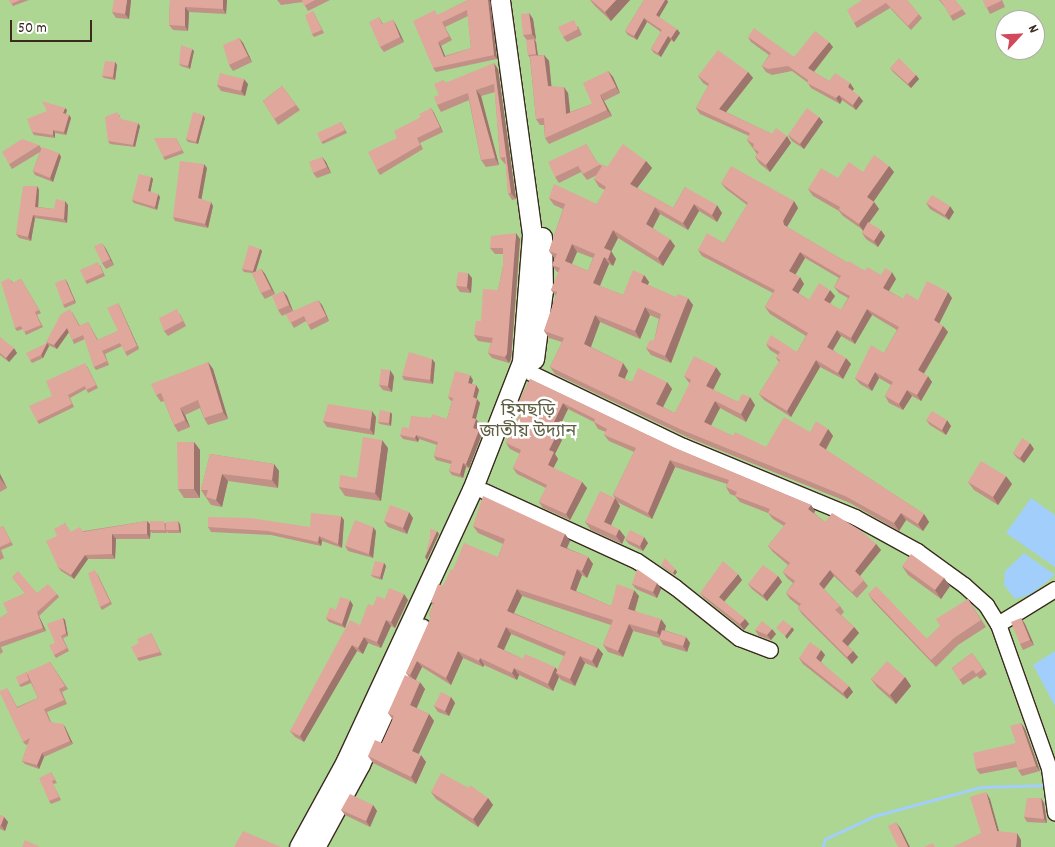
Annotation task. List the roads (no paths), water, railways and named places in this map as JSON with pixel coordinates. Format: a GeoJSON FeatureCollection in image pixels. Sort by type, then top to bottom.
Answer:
{"type":"FeatureCollection","features":[{"type":"Feature","properties":{"kind":"main road"},"geometry":{"type":"LineString","coordinates":[[299,847],[346,761],[472,490],[522,362],[532,234],[500,0]]}},
{"type":"Feature","properties":{"kind":"main road"},"geometry":{"type":"LineString","coordinates":[[314,847],[360,764],[484,491],[531,373],[543,290],[542,233],[512,0]]}},
{"type":"Feature","properties":{"kind":"street"},"geometry":{"type":"LineString","coordinates":[[531,373],[683,446],[855,517],[917,551],[964,585],[986,605],[998,624],[1049,768],[1054,808]]}},
{"type":"Feature","properties":{"kind":"street"},"geometry":{"type":"LineString","coordinates":[[484,491],[637,561],[675,587],[739,638],[770,650]]}},
{"type":"Feature","properties":{"kind":"street"},"geometry":{"type":"LineString","coordinates":[[998,624],[1055,589]]}},
{"type":"Feature","properties":{"kind":"water"},"geometry":{"type":"Polygon","coordinates":[[[1031,498],[1055,515],[1055,567],[1006,533],[1031,498]]]}},
{"type":"Feature","properties":{"kind":"water"},"geometry":{"type":"Polygon","coordinates":[[[1024,553],[1055,575],[1031,594],[1015,599],[1004,585],[1005,571],[1024,553]]]}},
{"type":"Feature","properties":{"kind":"water"},"geometry":{"type":"Polygon","coordinates":[[[1055,651],[1055,706],[1033,665],[1055,651]]]}},
{"type":"Feature","properties":{"kind":"waterway"},"geometry":{"type":"LineString","coordinates":[[823,847],[825,839],[874,816],[981,787],[1047,785]]}},
{"type":"Feature","properties":{"kind":"park label","name":"হিমছড়ি জাতীয় উদ্যান"},"geometry":{"type":"Point","coordinates":[528,423]}}]}
